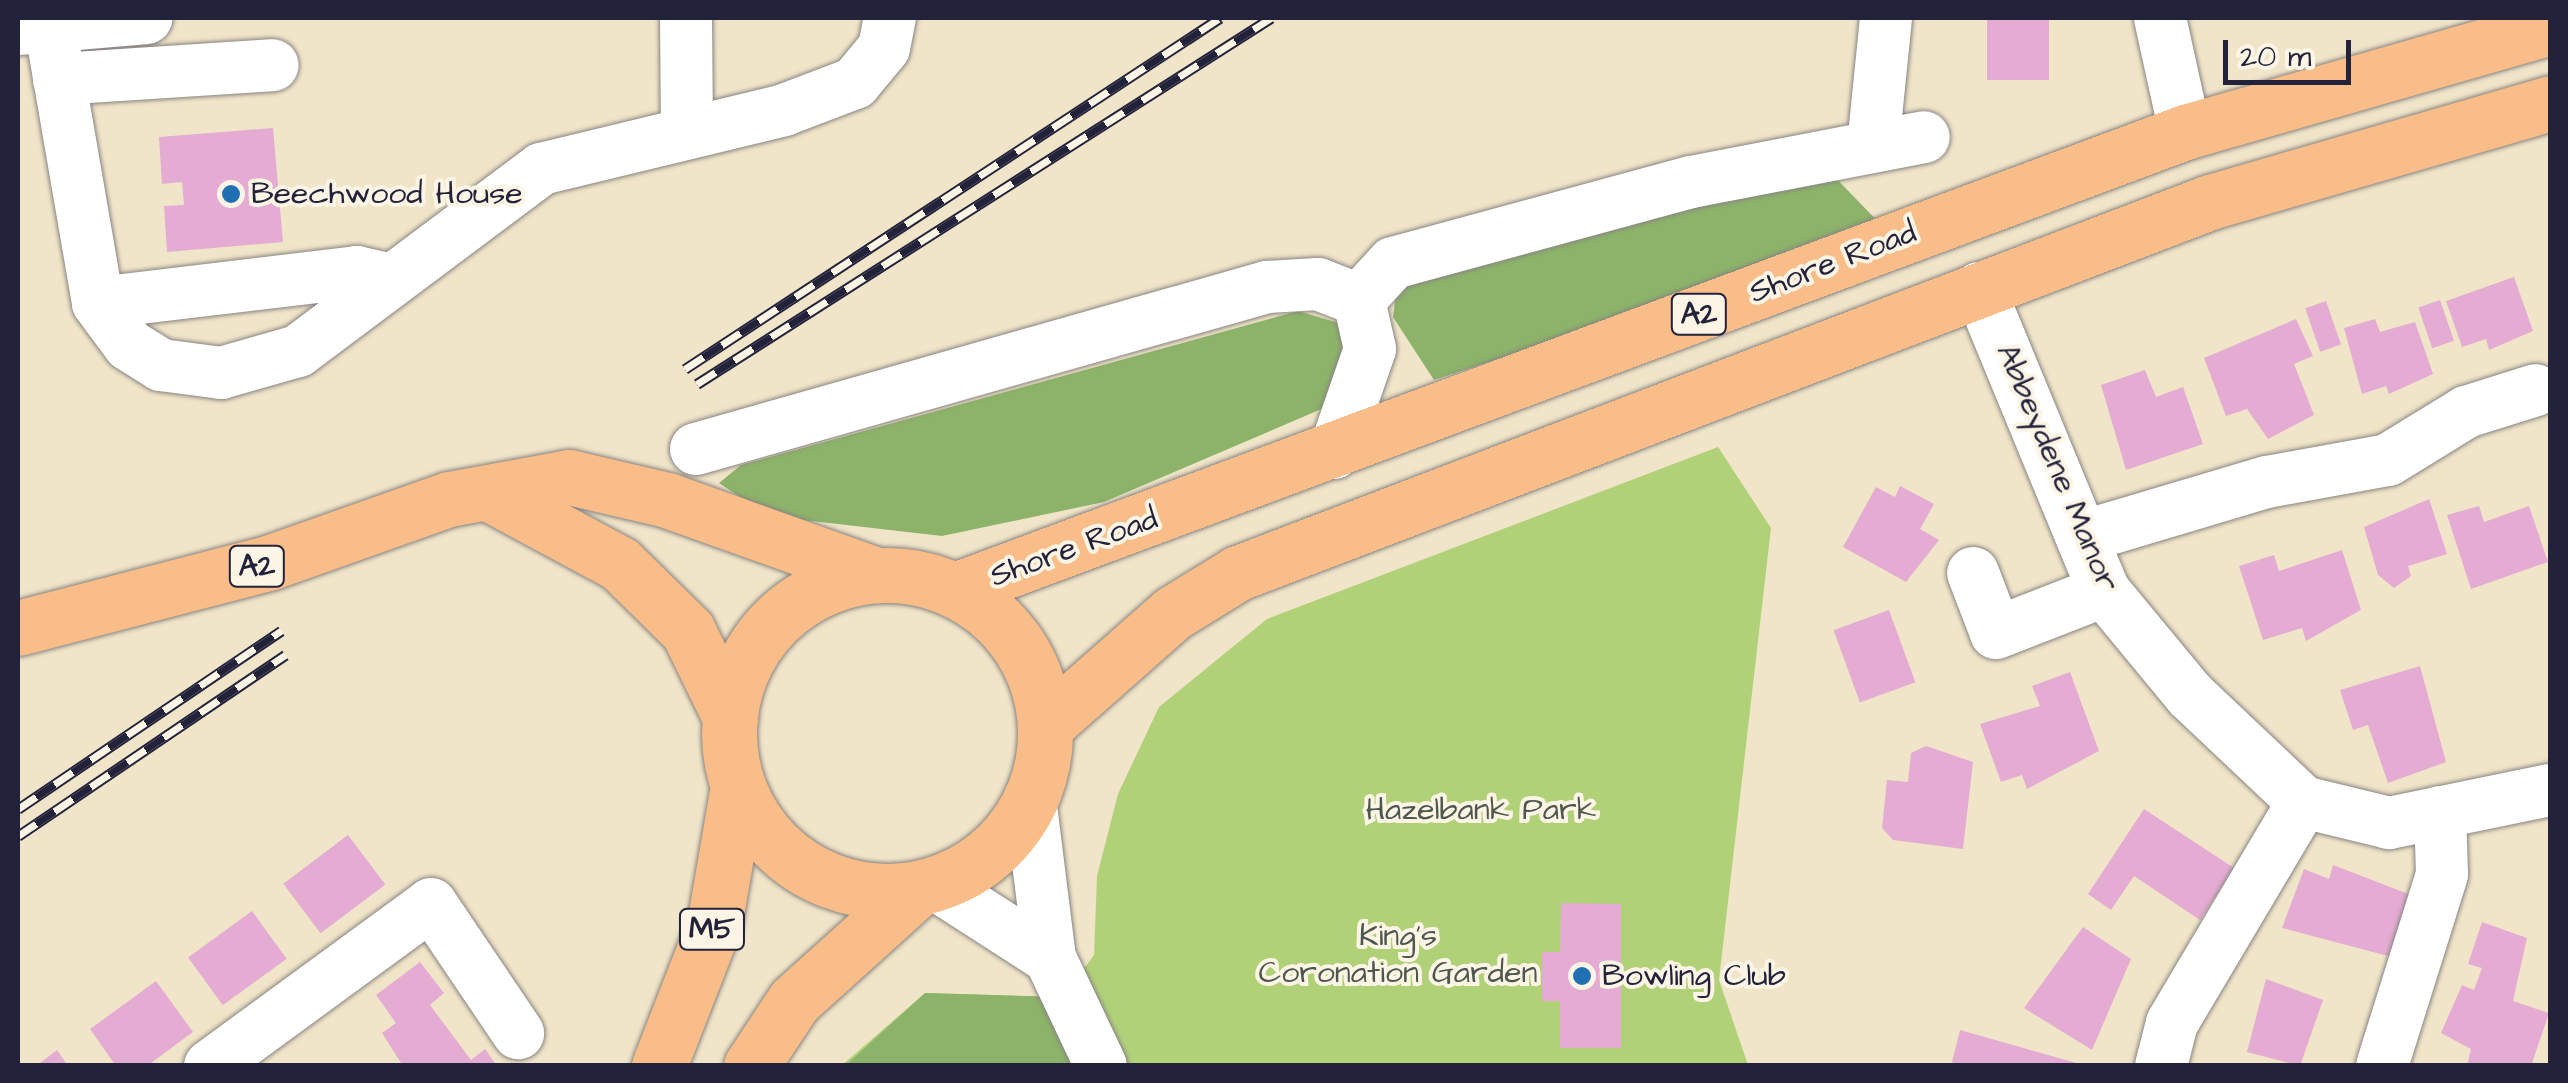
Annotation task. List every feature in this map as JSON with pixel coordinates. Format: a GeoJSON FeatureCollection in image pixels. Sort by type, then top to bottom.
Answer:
{"type":"FeatureCollection","features":[{"type":"Feature","properties":{"kind":"main road","name":"Shore Road"},"geometry":{"type":"LineString","coordinates":[[955,590],[1334,453],[1431,413],[2185,132],[2550,27]]}},
{"type":"Feature","properties":{"kind":"main road","name":"A2"},"geometry":{"type":"LineString","coordinates":[[18,628],[271,562],[449,499],[492,495],[569,477],[667,500],[877,575],[955,590],[1019,645],[1046,725],[1173,613],[1238,573],[2210,202],[2550,103]]}},
{"type":"Feature","properties":{"kind":"main road"},"geometry":{"type":"LineString","coordinates":[[492,495],[620,564],[688,631],[730,717],[738,786],[759,826],[830,881],[926,886]]}},
{"type":"Feature","properties":{"kind":"main road"},"geometry":{"type":"LineString","coordinates":[[730,717],[740,674],[794,605],[877,575]]}},
{"type":"Feature","properties":{"kind":"main road"},"geometry":{"type":"LineString","coordinates":[[751,1066],[794,1000],[926,886],[981,862],[1030,798],[1046,725]]}},
{"type":"Feature","properties":{"kind":"main road","name":"M5"},"geometry":{"type":"LineString","coordinates":[[659,1066],[714,925],[738,786]]}},
{"type":"Feature","properties":{"kind":"street"},"geometry":{"type":"LineString","coordinates":[[147,18],[34,27],[59,80],[98,303],[130,345],[161,365],[220,373],[275,364],[541,169],[687,129],[784,110],[854,83],[899,28]]}},
{"type":"Feature","properties":{"kind":"street"},"geometry":{"type":"LineString","coordinates":[[686,18],[687,129]]}},
{"type":"Feature","properties":{"kind":"street"},"geometry":{"type":"LineString","coordinates":[[1873,146],[1886,18]]}},
{"type":"Feature","properties":{"kind":"street"},"geometry":{"type":"LineString","coordinates":[[2160,18],[2185,132]]}},
{"type":"Feature","properties":{"kind":"street"},"geometry":{"type":"LineString","coordinates":[[59,80],[273,65]]}},
{"type":"Feature","properties":{"kind":"street"},"geometry":{"type":"LineString","coordinates":[[1334,453],[1364,324],[1392,263],[1691,182],[1924,137]]}},
{"type":"Feature","properties":{"kind":"street"},"geometry":{"type":"LineString","coordinates":[[98,303],[357,272],[391,280]]}},
{"type":"Feature","properties":{"kind":"street"},"geometry":{"type":"LineString","coordinates":[[696,449],[1267,286],[1318,284],[1364,324],[1431,413]]}},
{"type":"Feature","properties":{"kind":"street","name":"Abbeydene Manor"},"geometry":{"type":"LineString","coordinates":[[1979,288],[2104,590],[2190,695],[2303,802],[2349,820],[2440,812],[2550,790]]}},
{"type":"Feature","properties":{"kind":"street"},"geometry":{"type":"LineString","coordinates":[[2082,538],[2267,482],[2388,460],[2466,412],[2536,390]]}},
{"type":"Feature","properties":{"kind":"street"},"geometry":{"type":"LineString","coordinates":[[1973,573],[1996,633],[2104,590]]}},
{"type":"Feature","properties":{"kind":"street"},"geometry":{"type":"LineString","coordinates":[[1030,798],[1050,958],[1101,1066]]}},
{"type":"Feature","properties":{"kind":"street"},"geometry":{"type":"LineString","coordinates":[[2161,1066],[2172,1023],[2303,802]]}},
{"type":"Feature","properties":{"kind":"street"},"geometry":{"type":"LineString","coordinates":[[2382,1066],[2442,874],[2440,812]]}},
{"type":"Feature","properties":{"kind":"street"},"geometry":{"type":"LineString","coordinates":[[926,886],[1050,958]]}},
{"type":"Feature","properties":{"kind":"street"},"geometry":{"type":"LineString","coordinates":[[210,1066],[431,904],[518,1033]]}},
{"type":"Feature","properties":{"kind":"green space"},"geometry":{"type":"Polygon","coordinates":[[[1827,169],[1888,232],[1434,380],[1393,317],[1398,279],[1827,169]]]}},
{"type":"Feature","properties":{"kind":"green space"},"geometry":{"type":"Polygon","coordinates":[[[1298,311],[1349,326],[1352,396],[1104,502],[942,536],[768,516],[719,483],[741,465],[1298,311]]]}},
{"type":"Feature","properties":{"kind":"green space","name":"Hazelbank Park"},"geometry":{"type":"Polygon","coordinates":[[[1718,447],[1771,528],[1719,980],[1748,1065],[841,1066],[925,993],[1063,997],[1094,955],[1097,876],[1118,794],[1159,707],[1267,619],[1718,447]]]}},
{"type":"Feature","properties":{"kind":"green space"},"geometry":{"type":"Polygon","coordinates":[[[925,993],[1063,997],[1087,1066],[845,1066],[925,993]]]}},
{"type":"Feature","properties":{"kind":"building"},"geometry":{"type":"Polygon","coordinates":[[[1987,18],[2049,18],[2049,80],[1987,80],[1987,18]]]}},
{"type":"Feature","properties":{"kind":"building","name":"Beechwood House"},"geometry":{"type":"Polygon","coordinates":[[[273,128],[283,242],[167,252],[164,206],[184,205],[182,182],[162,184],[159,137],[273,128]]]}},
{"type":"Feature","properties":{"kind":"building"},"geometry":{"type":"Polygon","coordinates":[[[2514,277],[2533,331],[2489,350],[2486,339],[2462,347],[2446,301],[2514,277]]]}},
{"type":"Feature","properties":{"kind":"building"},"geometry":{"type":"Polygon","coordinates":[[[2440,300],[2454,341],[2432,348],[2418,307],[2440,300]]]}},
{"type":"Feature","properties":{"kind":"building"},"geometry":{"type":"Polygon","coordinates":[[[2326,301],[2341,344],[2320,352],[2305,308],[2326,301]]]}},
{"type":"Feature","properties":{"kind":"building"},"geometry":{"type":"Polygon","coordinates":[[[2296,319],[2313,356],[2294,364],[2314,415],[2268,439],[2247,409],[2226,416],[2204,358],[2296,319]]]}},
{"type":"Feature","properties":{"kind":"building"},"geometry":{"type":"Polygon","coordinates":[[[2375,319],[2380,332],[2415,322],[2433,374],[2389,394],[2386,386],[2362,394],[2344,328],[2375,319]]]}},
{"type":"Feature","properties":{"kind":"building"},"geometry":{"type":"Polygon","coordinates":[[[2145,370],[2156,397],[2183,387],[2203,444],[2126,470],[2101,385],[2145,370]]]}},
{"type":"Feature","properties":{"kind":"building"},"geometry":{"type":"Polygon","coordinates":[[[1900,486],[1934,504],[1920,529],[1939,540],[1906,582],[1843,547],[1876,487],[1895,497],[1900,486]]]}},
{"type":"Feature","properties":{"kind":"building"},"geometry":{"type":"Polygon","coordinates":[[[2429,499],[2447,554],[2408,566],[2411,576],[2394,588],[2378,575],[2364,527],[2429,499]]]}},
{"type":"Feature","properties":{"kind":"building"},"geometry":{"type":"Polygon","coordinates":[[[2479,506],[2484,522],[2529,506],[2548,562],[2471,589],[2447,515],[2479,506]]]}},
{"type":"Feature","properties":{"kind":"building"},"geometry":{"type":"Polygon","coordinates":[[[2342,550],[2361,610],[2306,641],[2302,628],[2263,640],[2239,566],[2274,555],[2279,571],[2342,550]]]}},
{"type":"Feature","properties":{"kind":"building"},"geometry":{"type":"Polygon","coordinates":[[[1889,610],[1915,682],[1860,703],[1834,630],[1889,610]]]}},
{"type":"Feature","properties":{"kind":"building"},"geometry":{"type":"Polygon","coordinates":[[[2420,666],[2446,762],[2388,783],[2368,725],[2353,730],[2340,690],[2420,666]]]}},
{"type":"Feature","properties":{"kind":"building"},"geometry":{"type":"Polygon","coordinates":[[[2070,672],[2099,751],[2027,789],[2022,775],[2001,782],[1980,724],[2040,706],[2032,686],[2070,672]]]}},
{"type":"Feature","properties":{"kind":"building"},"geometry":{"type":"Polygon","coordinates":[[[1926,746],[1973,762],[1963,849],[1893,840],[1882,828],[1887,780],[1908,782],[1911,753],[1926,746]]]}},
{"type":"Feature","properties":{"kind":"building"},"geometry":{"type":"Polygon","coordinates":[[[2144,809],[2234,868],[2200,920],[2134,876],[2111,910],[2088,894],[2144,809]]]}},
{"type":"Feature","properties":{"kind":"building"},"geometry":{"type":"Polygon","coordinates":[[[348,835],[385,885],[321,933],[283,884],[348,835]]]}},
{"type":"Feature","properties":{"kind":"building"},"geometry":{"type":"Polygon","coordinates":[[[2333,865],[2411,895],[2388,956],[2282,928],[2304,869],[2329,879],[2333,865]]]}},
{"type":"Feature","properties":{"kind":"building","name":"Bowling Club"},"geometry":{"type":"Polygon","coordinates":[[[1561,903],[1621,904],[1621,1048],[1560,1048],[1560,1001],[1542,1001],[1542,952],[1560,952],[1561,903]]]}},
{"type":"Feature","properties":{"kind":"building"},"geometry":{"type":"Polygon","coordinates":[[[252,911],[287,959],[223,1005],[188,957],[252,911]]]}},
{"type":"Feature","properties":{"kind":"building"},"geometry":{"type":"Polygon","coordinates":[[[2482,922],[2527,938],[2513,1001],[2549,1013],[2531,1066],[2467,1066],[2471,1049],[2441,1033],[2462,985],[2474,990],[2482,968],[2468,964],[2482,922]]]}},
{"type":"Feature","properties":{"kind":"building"},"geometry":{"type":"Polygon","coordinates":[[[2083,927],[2131,959],[2092,1050],[2024,1008],[2083,927]]]}},
{"type":"Feature","properties":{"kind":"building"},"geometry":{"type":"Polygon","coordinates":[[[420,962],[444,993],[430,1005],[471,1060],[485,1049],[497,1066],[403,1066],[382,1033],[396,1023],[376,995],[420,962]]]}},
{"type":"Feature","properties":{"kind":"building"},"geometry":{"type":"Polygon","coordinates":[[[2266,979],[2323,1000],[2300,1066],[2247,1052],[2266,979]]]}},
{"type":"Feature","properties":{"kind":"building"},"geometry":{"type":"Polygon","coordinates":[[[156,981],[193,1032],[147,1066],[116,1066],[90,1029],[156,981]]]}},
{"type":"Feature","properties":{"kind":"building"},"geometry":{"type":"Polygon","coordinates":[[[1960,1030],[2080,1066],[1962,1066],[1952,1062],[1960,1030]]]}},
{"type":"Feature","properties":{"kind":"building"},"geometry":{"type":"Polygon","coordinates":[[[57,1050],[68,1066],[36,1066],[57,1050]]]}},
{"type":"Feature","properties":{"kind":"railway"},"geometry":{"type":"LineString","coordinates":[[685,369],[1220,18]]}},
{"type":"Feature","properties":{"kind":"railway"},"geometry":{"type":"LineString","coordinates":[[697,384],[1271,18]]}},
{"type":"Feature","properties":{"kind":"railway"},"geometry":{"type":"LineString","coordinates":[[18,809],[281,631]]}},
{"type":"Feature","properties":{"kind":"railway"},"geometry":{"type":"LineString","coordinates":[[18,836],[285,655]]}},
{"type":"Feature","properties":{"kind":"place","name":"Beechwood House"},"geometry":{"type":"Point","coordinates":[231,194]}},
{"type":"Feature","properties":{"kind":"place","name":"Bowling Club"},"geometry":{"type":"Point","coordinates":[1582,976]}},
{"type":"Feature","properties":{"kind":"park label","name":"King's Coronation Garden"},"geometry":{"type":"Point","coordinates":[1398,956]}}]}
